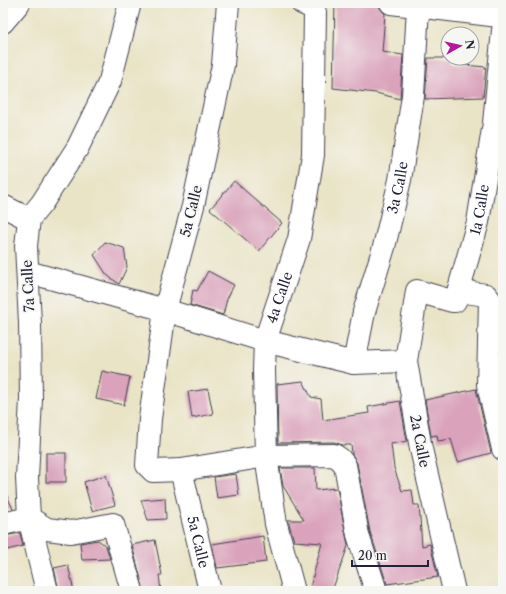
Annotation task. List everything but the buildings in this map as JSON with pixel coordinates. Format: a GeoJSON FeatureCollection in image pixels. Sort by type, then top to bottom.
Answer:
{"type":"FeatureCollection","features":[{"type":"Feature","properties":{"kind":"street"},"geometry":{"type":"LineString","coordinates":[[3,22],[19,3]]}},
{"type":"Feature","properties":{"kind":"street"},"geometry":{"type":"LineString","coordinates":[[3,206],[29,219],[42,203],[78,147],[110,81],[130,3]]}},
{"type":"Feature","properties":{"kind":"street","name":"5a Calle"},"geometry":{"type":"LineString","coordinates":[[228,3],[223,65],[193,206],[165,310],[150,419],[147,465],[153,471],[181,470],[266,456]]}},
{"type":"Feature","properties":{"kind":"street"},"geometry":{"type":"LineString","coordinates":[[391,3],[503,17]]}},
{"type":"Feature","properties":{"kind":"street","name":"4a Calle"},"geometry":{"type":"LineString","coordinates":[[294,591],[276,524],[266,456],[264,370],[265,341],[299,239],[313,155],[315,12],[313,8],[305,4]]}},
{"type":"Feature","properties":{"kind":"street","name":"3a Calle"},"geometry":{"type":"LineString","coordinates":[[354,363],[364,312],[384,247],[400,180],[413,96],[418,7]]}},
{"type":"Feature","properties":{"kind":"street","name":"1a Calle"},"geometry":{"type":"LineString","coordinates":[[455,296],[478,222],[494,124],[503,30]]}},
{"type":"Feature","properties":{"kind":"street","name":"7a Calle"},"geometry":{"type":"LineString","coordinates":[[29,219],[26,246],[31,399],[27,478],[29,518],[47,591]]}},
{"type":"Feature","properties":{"kind":"street"},"geometry":{"type":"LineString","coordinates":[[28,272],[165,310],[265,341],[354,363],[406,361]]}},
{"type":"Feature","properties":{"kind":"street","name":"2a Calle"},"geometry":{"type":"LineString","coordinates":[[454,591],[421,449],[406,361],[417,292],[420,291],[455,296]]}},
{"type":"Feature","properties":{"kind":"street"},"geometry":{"type":"LineString","coordinates":[[455,296],[486,295],[490,300],[488,385],[503,450]]}},
{"type":"Feature","properties":{"kind":"street"},"geometry":{"type":"LineString","coordinates":[[266,456],[334,455],[345,465],[358,535],[376,591]]}},
{"type":"Feature","properties":{"kind":"street","name":"5a Calle"},"geometry":{"type":"LineString","coordinates":[[181,470],[210,591]]}},
{"type":"Feature","properties":{"kind":"street"},"geometry":{"type":"LineString","coordinates":[[3,524],[29,518],[47,529],[71,532],[111,524],[114,526],[132,591]]}}]}
